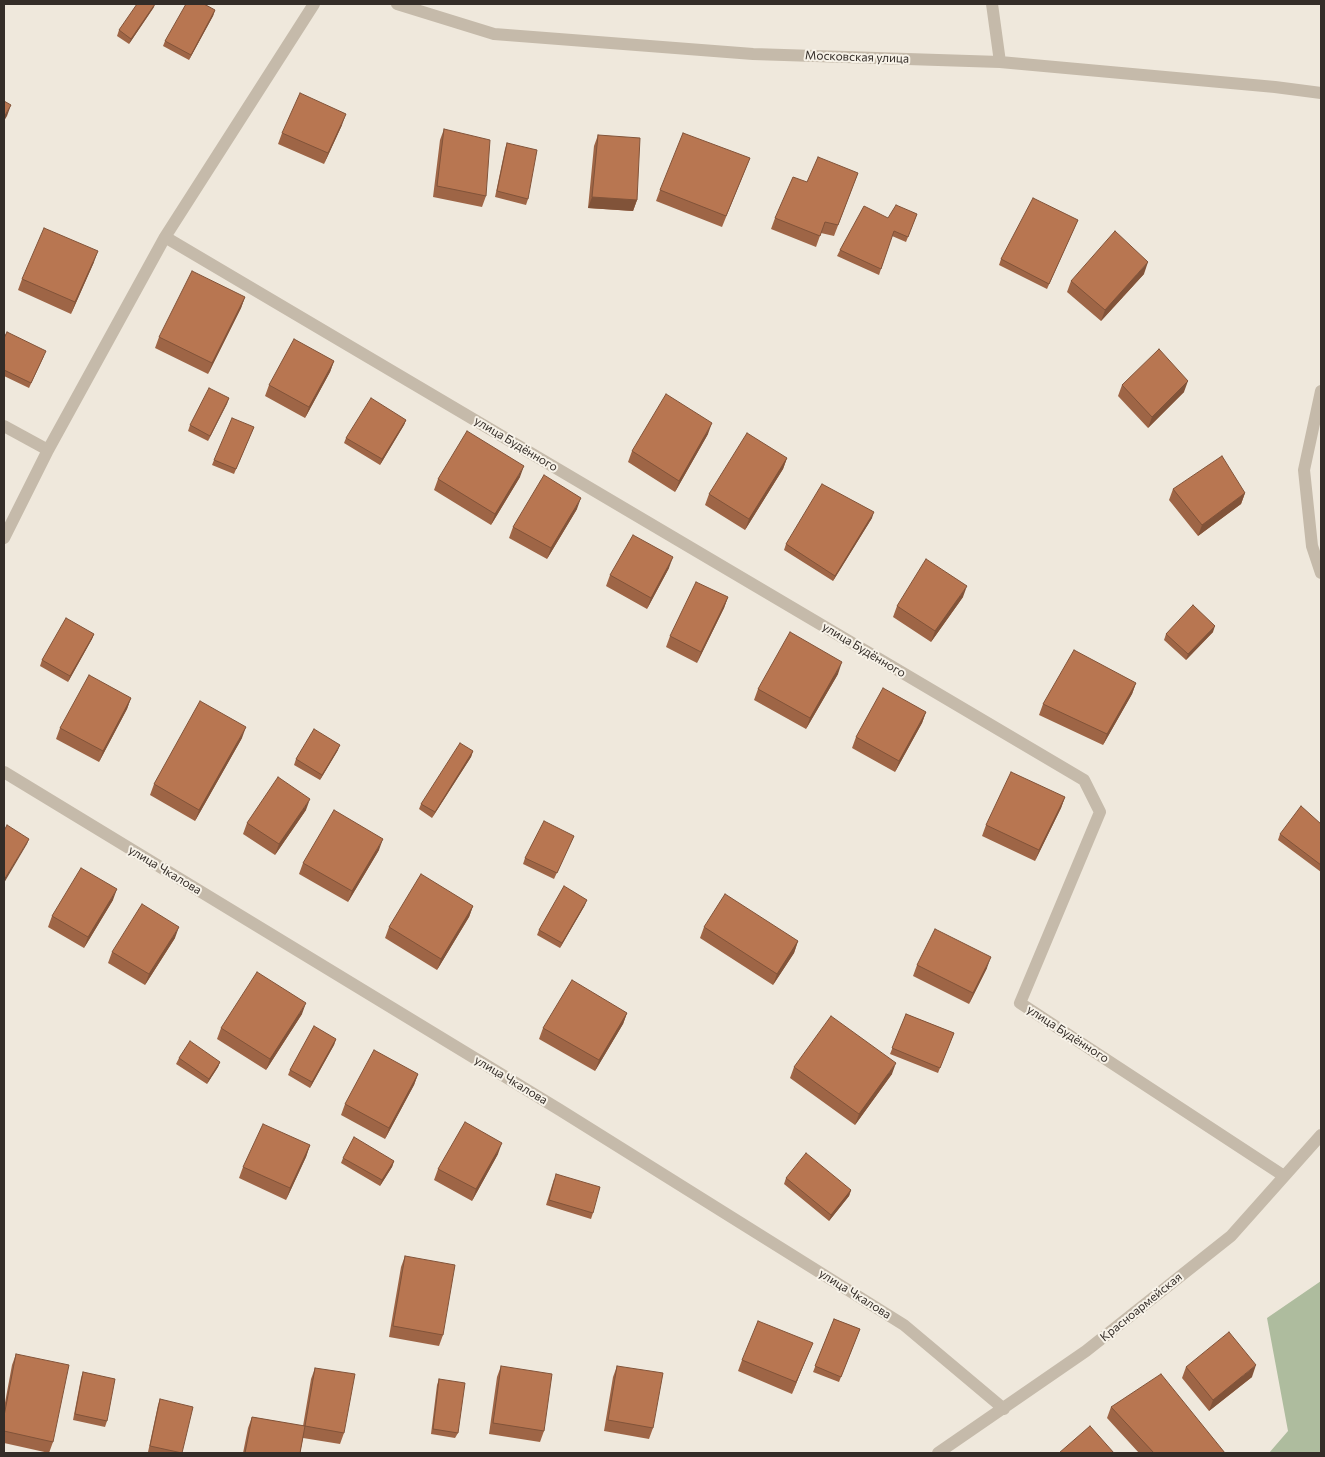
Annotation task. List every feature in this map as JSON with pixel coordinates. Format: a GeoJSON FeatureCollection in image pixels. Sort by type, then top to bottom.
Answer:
{"type":"FeatureCollection","features":[{"type":"Feature","properties":{"kind":"street"},"geometry":{"type":"LineString","coordinates":[[4,538],[48,450],[164,237],[314,4]]}},
{"type":"Feature","properties":{"kind":"street","name":"Московская улица"},"geometry":{"type":"LineString","coordinates":[[397,4],[494,34],[753,54],[1000,62],[1275,87],[1321,93]]}},
{"type":"Feature","properties":{"kind":"street"},"geometry":{"type":"LineString","coordinates":[[992,4],[1000,62]]}},
{"type":"Feature","properties":{"kind":"street","name":"улица Будённого"},"geometry":{"type":"LineString","coordinates":[[164,237],[1084,780],[1100,812],[1020,1003],[1284,1176]]}},
{"type":"Feature","properties":{"kind":"street"},"geometry":{"type":"LineString","coordinates":[[1321,391],[1304,470],[1312,546],[1321,573]]}},
{"type":"Feature","properties":{"kind":"street"},"geometry":{"type":"LineString","coordinates":[[4,426],[48,450]]}},
{"type":"Feature","properties":{"kind":"street","name":"улица Чкалова"},"geometry":{"type":"LineString","coordinates":[[4,772],[560,1110],[904,1325],[1004,1409]]}},
{"type":"Feature","properties":{"kind":"street","name":"Красноармейская"},"geometry":{"type":"LineString","coordinates":[[938,1453],[1086,1351],[1231,1236],[1321,1135]]}},
{"type":"Feature","properties":{"kind":"green space"},"geometry":{"type":"Polygon","coordinates":[[[1321,1281],[1321,1453],[1269,1453],[1288,1431],[1267,1318],[1321,1281]]]}},
{"type":"Feature","properties":{"kind":"building"},"geometry":{"type":"Polygon","coordinates":[[[137,4],[155,4],[131,39],[119,30],[137,4]]]}},
{"type":"Feature","properties":{"kind":"building"},"geometry":{"type":"Polygon","coordinates":[[[186,4],[204,4],[215,10],[191,55],[165,41],[186,4]]]}},
{"type":"Feature","properties":{"kind":"building"},"geometry":{"type":"Polygon","coordinates":[[[300,93],[346,114],[328,153],[282,133],[300,93]]]}},
{"type":"Feature","properties":{"kind":"building"},"geometry":{"type":"Polygon","coordinates":[[[4,101],[11,105],[4,117],[4,101]]]}},
{"type":"Feature","properties":{"kind":"building"},"geometry":{"type":"Polygon","coordinates":[[[444,129],[490,140],[486,196],[437,186],[444,129]]]}},
{"type":"Feature","properties":{"kind":"building"},"geometry":{"type":"Polygon","coordinates":[[[683,133],[750,158],[726,216],[660,190],[683,133]]]}},
{"type":"Feature","properties":{"kind":"building"},"geometry":{"type":"Polygon","coordinates":[[[598,135],[640,138],[637,200],[592,197],[598,135]]]}},
{"type":"Feature","properties":{"kind":"building"},"geometry":{"type":"Polygon","coordinates":[[[507,143],[537,150],[528,199],[497,191],[507,143]]]}},
{"type":"Feature","properties":{"kind":"building"},"geometry":{"type":"Polygon","coordinates":[[[818,157],[858,173],[838,225],[825,222],[820,236],[775,218],[793,177],[807,182],[818,157]]]}},
{"type":"Feature","properties":{"kind":"building"},"geometry":{"type":"Polygon","coordinates":[[[1033,198],[1078,220],[1049,284],[1001,259],[1033,198]]]}},
{"type":"Feature","properties":{"kind":"building"},"geometry":{"type":"Polygon","coordinates":[[[896,205],[917,214],[908,237],[894,231],[881,269],[840,250],[864,206],[888,218],[896,205]]]}},
{"type":"Feature","properties":{"kind":"building"},"geometry":{"type":"Polygon","coordinates":[[[44,228],[98,251],[75,302],[22,279],[44,228]]]}},
{"type":"Feature","properties":{"kind":"building"},"geometry":{"type":"Polygon","coordinates":[[[1115,231],[1148,262],[1105,310],[1071,281],[1115,231]]]}},
{"type":"Feature","properties":{"kind":"building"},"geometry":{"type":"Polygon","coordinates":[[[192,271],[245,297],[212,363],[159,337],[192,271]]]}},
{"type":"Feature","properties":{"kind":"building"},"geometry":{"type":"Polygon","coordinates":[[[7,332],[46,351],[31,383],[4,370],[4,338],[7,332]]]}},
{"type":"Feature","properties":{"kind":"building"},"geometry":{"type":"Polygon","coordinates":[[[294,339],[334,361],[309,407],[269,385],[294,339]]]}},
{"type":"Feature","properties":{"kind":"building"},"geometry":{"type":"Polygon","coordinates":[[[1159,349],[1188,381],[1152,417],[1122,385],[1159,349]]]}},
{"type":"Feature","properties":{"kind":"building"},"geometry":{"type":"Polygon","coordinates":[[[209,388],[229,398],[210,436],[190,425],[209,388]]]}},
{"type":"Feature","properties":{"kind":"building"},"geometry":{"type":"Polygon","coordinates":[[[666,394],[712,423],[679,481],[632,451],[666,394]]]}},
{"type":"Feature","properties":{"kind":"building"},"geometry":{"type":"Polygon","coordinates":[[[371,398],[406,420],[382,459],[346,438],[371,398]]]}},
{"type":"Feature","properties":{"kind":"building"},"geometry":{"type":"Polygon","coordinates":[[[232,418],[254,427],[236,469],[214,460],[232,418]]]}},
{"type":"Feature","properties":{"kind":"building"},"geometry":{"type":"Polygon","coordinates":[[[467,431],[524,466],[495,514],[438,479],[467,431]]]}},
{"type":"Feature","properties":{"kind":"building"},"geometry":{"type":"Polygon","coordinates":[[[747,433],[787,458],[749,519],[709,494],[747,433]]]}},
{"type":"Feature","properties":{"kind":"building"},"geometry":{"type":"Polygon","coordinates":[[[1222,456],[1245,493],[1202,525],[1173,489],[1222,456]]]}},
{"type":"Feature","properties":{"kind":"building"},"geometry":{"type":"Polygon","coordinates":[[[544,475],[581,498],[551,548],[513,527],[544,475]]]}},
{"type":"Feature","properties":{"kind":"building"},"geometry":{"type":"Polygon","coordinates":[[[822,484],[874,512],[835,576],[786,544],[822,484]]]}},
{"type":"Feature","properties":{"kind":"building"},"geometry":{"type":"Polygon","coordinates":[[[633,535],[673,557],[651,598],[610,575],[633,535]]]}},
{"type":"Feature","properties":{"kind":"building"},"geometry":{"type":"Polygon","coordinates":[[[926,559],[967,586],[935,631],[897,606],[926,559]]]}},
{"type":"Feature","properties":{"kind":"building"},"geometry":{"type":"Polygon","coordinates":[[[696,582],[728,597],[701,652],[670,636],[696,582]]]}},
{"type":"Feature","properties":{"kind":"building"},"geometry":{"type":"Polygon","coordinates":[[[1193,605],[1215,626],[1188,654],[1166,634],[1193,605]]]}},
{"type":"Feature","properties":{"kind":"building"},"geometry":{"type":"Polygon","coordinates":[[[66,618],[94,634],[70,676],[42,660],[66,618]]]}},
{"type":"Feature","properties":{"kind":"building"},"geometry":{"type":"Polygon","coordinates":[[[790,632],[842,662],[810,718],[758,689],[790,632]]]}},
{"type":"Feature","properties":{"kind":"building"},"geometry":{"type":"Polygon","coordinates":[[[1074,650],[1136,683],[1107,734],[1043,704],[1074,650]]]}},
{"type":"Feature","properties":{"kind":"building"},"geometry":{"type":"Polygon","coordinates":[[[89,675],[131,698],[103,751],[60,728],[89,675]]]}},
{"type":"Feature","properties":{"kind":"building"},"geometry":{"type":"Polygon","coordinates":[[[883,688],[926,712],[899,761],[856,737],[883,688]]]}},
{"type":"Feature","properties":{"kind":"building"},"geometry":{"type":"Polygon","coordinates":[[[200,701],[246,727],[199,810],[154,784],[200,701]]]}},
{"type":"Feature","properties":{"kind":"building"},"geometry":{"type":"Polygon","coordinates":[[[314,729],[340,745],[322,775],[296,759],[314,729]]]}},
{"type":"Feature","properties":{"kind":"building"},"geometry":{"type":"Polygon","coordinates":[[[460,743],[473,751],[435,812],[421,804],[460,743]]]}},
{"type":"Feature","properties":{"kind":"building"},"geometry":{"type":"Polygon","coordinates":[[[1011,772],[1065,797],[1039,850],[986,825],[1011,772]]]}},
{"type":"Feature","properties":{"kind":"building"},"geometry":{"type":"Polygon","coordinates":[[[278,777],[310,799],[279,844],[247,823],[278,777]]]}},
{"type":"Feature","properties":{"kind":"building"},"geometry":{"type":"Polygon","coordinates":[[[1301,806],[1321,824],[1321,865],[1280,834],[1301,806]]]}},
{"type":"Feature","properties":{"kind":"building"},"geometry":{"type":"Polygon","coordinates":[[[334,810],[383,839],[352,891],[303,863],[334,810]]]}},
{"type":"Feature","properties":{"kind":"building"},"geometry":{"type":"Polygon","coordinates":[[[544,821],[574,836],[557,873],[525,858],[544,821]]]}},
{"type":"Feature","properties":{"kind":"building"},"geometry":{"type":"Polygon","coordinates":[[[7,825],[29,839],[4,880],[4,831],[7,825]]]}},
{"type":"Feature","properties":{"kind":"building"},"geometry":{"type":"Polygon","coordinates":[[[81,868],[117,889],[88,937],[52,916],[81,868]]]}},
{"type":"Feature","properties":{"kind":"building"},"geometry":{"type":"Polygon","coordinates":[[[421,874],[473,906],[441,959],[389,927],[421,874]]]}},
{"type":"Feature","properties":{"kind":"building"},"geometry":{"type":"Polygon","coordinates":[[[564,886],[587,900],[562,943],[539,930],[564,886]]]}},
{"type":"Feature","properties":{"kind":"building"},"geometry":{"type":"Polygon","coordinates":[[[725,894],[798,941],[777,974],[704,927],[725,894]]]}},
{"type":"Feature","properties":{"kind":"building"},"geometry":{"type":"Polygon","coordinates":[[[142,904],[179,927],[149,974],[112,952],[142,904]]]}},
{"type":"Feature","properties":{"kind":"building"},"geometry":{"type":"Polygon","coordinates":[[[935,929],[991,957],[973,993],[917,965],[935,929]]]}},
{"type":"Feature","properties":{"kind":"building"},"geometry":{"type":"Polygon","coordinates":[[[257,972],[306,1003],[270,1059],[221,1028],[257,972]]]}},
{"type":"Feature","properties":{"kind":"building"},"geometry":{"type":"Polygon","coordinates":[[[572,980],[627,1013],[599,1060],[543,1028],[572,980]]]}},
{"type":"Feature","properties":{"kind":"building"},"geometry":{"type":"Polygon","coordinates":[[[906,1014],[954,1033],[940,1068],[892,1048],[906,1014]]]}},
{"type":"Feature","properties":{"kind":"building"},"geometry":{"type":"Polygon","coordinates":[[[831,1016],[896,1063],[859,1114],[794,1067],[831,1016]]]}},
{"type":"Feature","properties":{"kind":"building"},"geometry":{"type":"Polygon","coordinates":[[[314,1026],[336,1039],[312,1082],[290,1070],[314,1026]]]}},
{"type":"Feature","properties":{"kind":"building"},"geometry":{"type":"Polygon","coordinates":[[[190,1041],[220,1062],[209,1079],[179,1058],[190,1041]]]}},
{"type":"Feature","properties":{"kind":"building"},"geometry":{"type":"Polygon","coordinates":[[[374,1050],[418,1074],[389,1128],[345,1104],[374,1050]]]}},
{"type":"Feature","properties":{"kind":"building"},"geometry":{"type":"Polygon","coordinates":[[[465,1122],[502,1143],[476,1189],[438,1169],[465,1122]]]}},
{"type":"Feature","properties":{"kind":"building"},"geometry":{"type":"Polygon","coordinates":[[[263,1124],[310,1145],[290,1188],[243,1167],[263,1124]]]}},
{"type":"Feature","properties":{"kind":"building"},"geometry":{"type":"Polygon","coordinates":[[[354,1137],[394,1161],[382,1180],[343,1158],[354,1137]]]}},
{"type":"Feature","properties":{"kind":"building"},"geometry":{"type":"Polygon","coordinates":[[[806,1153],[851,1190],[831,1215],[786,1178],[806,1153]]]}},
{"type":"Feature","properties":{"kind":"building"},"geometry":{"type":"Polygon","coordinates":[[[556,1174],[600,1187],[593,1213],[549,1200],[556,1174]]]}},
{"type":"Feature","properties":{"kind":"building"},"geometry":{"type":"Polygon","coordinates":[[[405,1256],[455,1265],[443,1335],[393,1326],[405,1256]]]}},
{"type":"Feature","properties":{"kind":"building"},"geometry":{"type":"Polygon","coordinates":[[[834,1319],[860,1329],[841,1377],[815,1366],[834,1319]]]}},
{"type":"Feature","properties":{"kind":"building"},"geometry":{"type":"Polygon","coordinates":[[[758,1321],[813,1343],[796,1382],[742,1360],[758,1321]]]}},
{"type":"Feature","properties":{"kind":"building"},"geometry":{"type":"Polygon","coordinates":[[[1229,1332],[1256,1365],[1213,1400],[1186,1367],[1229,1332]]]}},
{"type":"Feature","properties":{"kind":"building"},"geometry":{"type":"Polygon","coordinates":[[[16,1354],[69,1365],[53,1442],[4,1431],[4,1416],[16,1354]]]}},
{"type":"Feature","properties":{"kind":"building"},"geometry":{"type":"Polygon","coordinates":[[[501,1366],[552,1374],[544,1431],[493,1423],[501,1366]]]}},
{"type":"Feature","properties":{"kind":"building"},"geometry":{"type":"Polygon","coordinates":[[[617,1366],[663,1373],[653,1428],[608,1420],[617,1366]]]}},
{"type":"Feature","properties":{"kind":"building"},"geometry":{"type":"Polygon","coordinates":[[[315,1368],[355,1374],[344,1433],[305,1426],[315,1368]]]}},
{"type":"Feature","properties":{"kind":"building"},"geometry":{"type":"Polygon","coordinates":[[[83,1372],[115,1379],[107,1421],[75,1414],[83,1372]]]}},
{"type":"Feature","properties":{"kind":"building"},"geometry":{"type":"Polygon","coordinates":[[[1161,1374],[1225,1453],[1154,1453],[1111,1407],[1161,1374]]]}},
{"type":"Feature","properties":{"kind":"building"},"geometry":{"type":"Polygon","coordinates":[[[439,1379],[465,1383],[458,1433],[433,1429],[439,1379]]]}},
{"type":"Feature","properties":{"kind":"building"},"geometry":{"type":"Polygon","coordinates":[[[160,1399],[193,1407],[182,1453],[150,1446],[160,1399]]]}},
{"type":"Feature","properties":{"kind":"building"},"geometry":{"type":"Polygon","coordinates":[[[252,1417],[305,1426],[300,1453],[245,1453],[252,1417]]]}},
{"type":"Feature","properties":{"kind":"building"},"geometry":{"type":"Polygon","coordinates":[[[1090,1426],[1114,1453],[1059,1453],[1090,1426]]]}}]}
